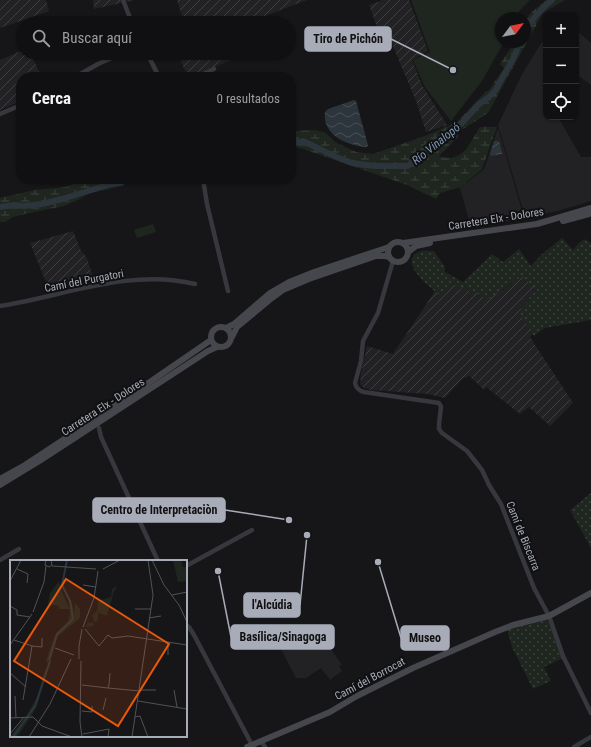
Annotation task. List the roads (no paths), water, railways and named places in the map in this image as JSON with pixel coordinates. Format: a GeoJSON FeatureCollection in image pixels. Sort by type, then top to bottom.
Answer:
{"type":"FeatureCollection","features":[{"type":"Feature","properties":{"kind":"main road","name":"Carretera Elx - Dolores"},"geometry":{"type":"LineString","coordinates":[[403,243],[537,224],[591,208]]}},
{"type":"Feature","properties":{"kind":"main road","name":"Carretera Elx - Dolores"},"geometry":{"type":"LineString","coordinates":[[408,252],[412,248],[423,244],[535,228],[591,213]]}},
{"type":"Feature","properties":{"kind":"main road"},"geometry":{"type":"LineString","coordinates":[[226,328],[234,324],[270,293],[289,282],[308,274],[389,247],[396,242],[403,243],[406,246],[408,252],[404,260],[399,262],[385,256],[376,256],[309,279],[288,288],[277,294],[238,327],[228,346],[222,348],[217,347],[211,340],[211,335],[215,329],[220,327],[226,328],[230,331],[232,337]]}},
{"type":"Feature","properties":{"kind":"main road"},"geometry":{"type":"LineString","coordinates":[[389,247],[388,252],[391,259]]}},
{"type":"Feature","properties":{"kind":"main road","name":"Carretera Elx - Dolores"},"geometry":{"type":"LineString","coordinates":[[0,479],[125,399],[211,340]]}},
{"type":"Feature","properties":{"kind":"main road","name":"Carretera Elx - Dolores"},"geometry":{"type":"LineString","coordinates":[[0,485],[208,351],[217,347]]}},
{"type":"Feature","properties":{"kind":"main road","name":"Camí del Borrocat"},"geometry":{"type":"LineString","coordinates":[[250,746],[330,712],[357,696],[413,668],[507,627],[549,616],[591,593]]}},
{"type":"Feature","properties":{"kind":"street"},"geometry":{"type":"LineString","coordinates":[[123,0],[129,16]]}},
{"type":"Feature","properties":{"kind":"street"},"geometry":{"type":"LineString","coordinates":[[84,72],[107,60]]}},
{"type":"Feature","properties":{"kind":"street"},"geometry":{"type":"LineString","coordinates":[[150,60],[156,72]]}},
{"type":"Feature","properties":{"kind":"street"},"geometry":{"type":"LineString","coordinates":[[208,72],[214,69]]}},
{"type":"Feature","properties":{"kind":"street"},"geometry":{"type":"LineString","coordinates":[[0,114],[16,107]]}},
{"type":"Feature","properties":{"kind":"street"},"geometry":{"type":"LineString","coordinates":[[204,184],[207,204],[228,291]]}},
{"type":"Feature","properties":{"kind":"street","name":"Camí de Biscarra"},"geometry":{"type":"LineString","coordinates":[[391,259],[378,313],[363,341],[361,361],[355,383],[356,386],[359,390],[364,392],[439,403],[441,407],[439,429],[442,433],[467,451],[482,470],[489,485],[501,504],[534,588],[549,616],[564,656],[591,713]]}},
{"type":"Feature","properties":{"kind":"street","name":"Camí del Purgatori"},"geometry":{"type":"LineString","coordinates":[[0,306],[39,299],[78,289],[131,280],[169,279],[195,284]]}},
{"type":"Feature","properties":{"kind":"street"},"geometry":{"type":"LineString","coordinates":[[98,428],[158,560]]}},
{"type":"Feature","properties":{"kind":"street"},"geometry":{"type":"LineString","coordinates":[[187,565],[252,530]]}},
{"type":"Feature","properties":{"kind":"street"},"geometry":{"type":"LineString","coordinates":[[0,560],[19,549]]}},
{"type":"Feature","properties":{"kind":"street"},"geometry":{"type":"LineString","coordinates":[[187,626],[198,641],[250,746]]}},
{"type":"Feature","properties":{"kind":"street"},"geometry":{"type":"LineString","coordinates":[[574,747],[591,737]]}},
{"type":"Feature","properties":{"kind":"street"},"geometry":{"type":"LineString","coordinates":[[261,741],[265,747]]}},
{"type":"Feature","properties":{"kind":"water"},"geometry":{"type":"Polygon","coordinates":[[[354,100],[356,101],[368,145],[367,147],[344,142],[337,138],[327,127],[325,120],[325,112],[328,109],[354,100]]]}},
{"type":"Feature","properties":{"kind":"water"},"geometry":{"type":"Polygon","coordinates":[[[494,141],[499,141],[502,154],[491,156],[490,154],[494,141]]]}},
{"type":"Feature","properties":{"kind":"waterway","name":"Río Vinalopó"},"geometry":{"type":"LineString","coordinates":[[531,22],[552,0]]}},
{"type":"Feature","properties":{"kind":"waterway","name":"Río Vinalopó"},"geometry":{"type":"LineString","coordinates":[[296,142],[299,143],[303,141],[332,155],[356,164],[408,166],[423,151],[462,123],[478,105],[495,91],[518,48]]}},
{"type":"Feature","properties":{"kind":"waterway"},"geometry":{"type":"LineString","coordinates":[[0,207],[42,204],[111,184]]}},
{"type":"Feature","properties":{"kind":"place","name":"Tiro de Pichón"},"geometry":{"type":"Point","coordinates":[453,70]}},
{"type":"Feature","properties":{"kind":"place","name":"Centro de Interpretaciòn"},"geometry":{"type":"Point","coordinates":[289,520]}},
{"type":"Feature","properties":{"kind":"place","name":"l'Alcúdia"},"geometry":{"type":"Point","coordinates":[307,535]}},
{"type":"Feature","properties":{"kind":"place","name":"Museo"},"geometry":{"type":"Point","coordinates":[378,562]}},
{"type":"Feature","properties":{"kind":"place","name":"Basílica/Sinagoga"},"geometry":{"type":"Point","coordinates":[218,571]}}]}
